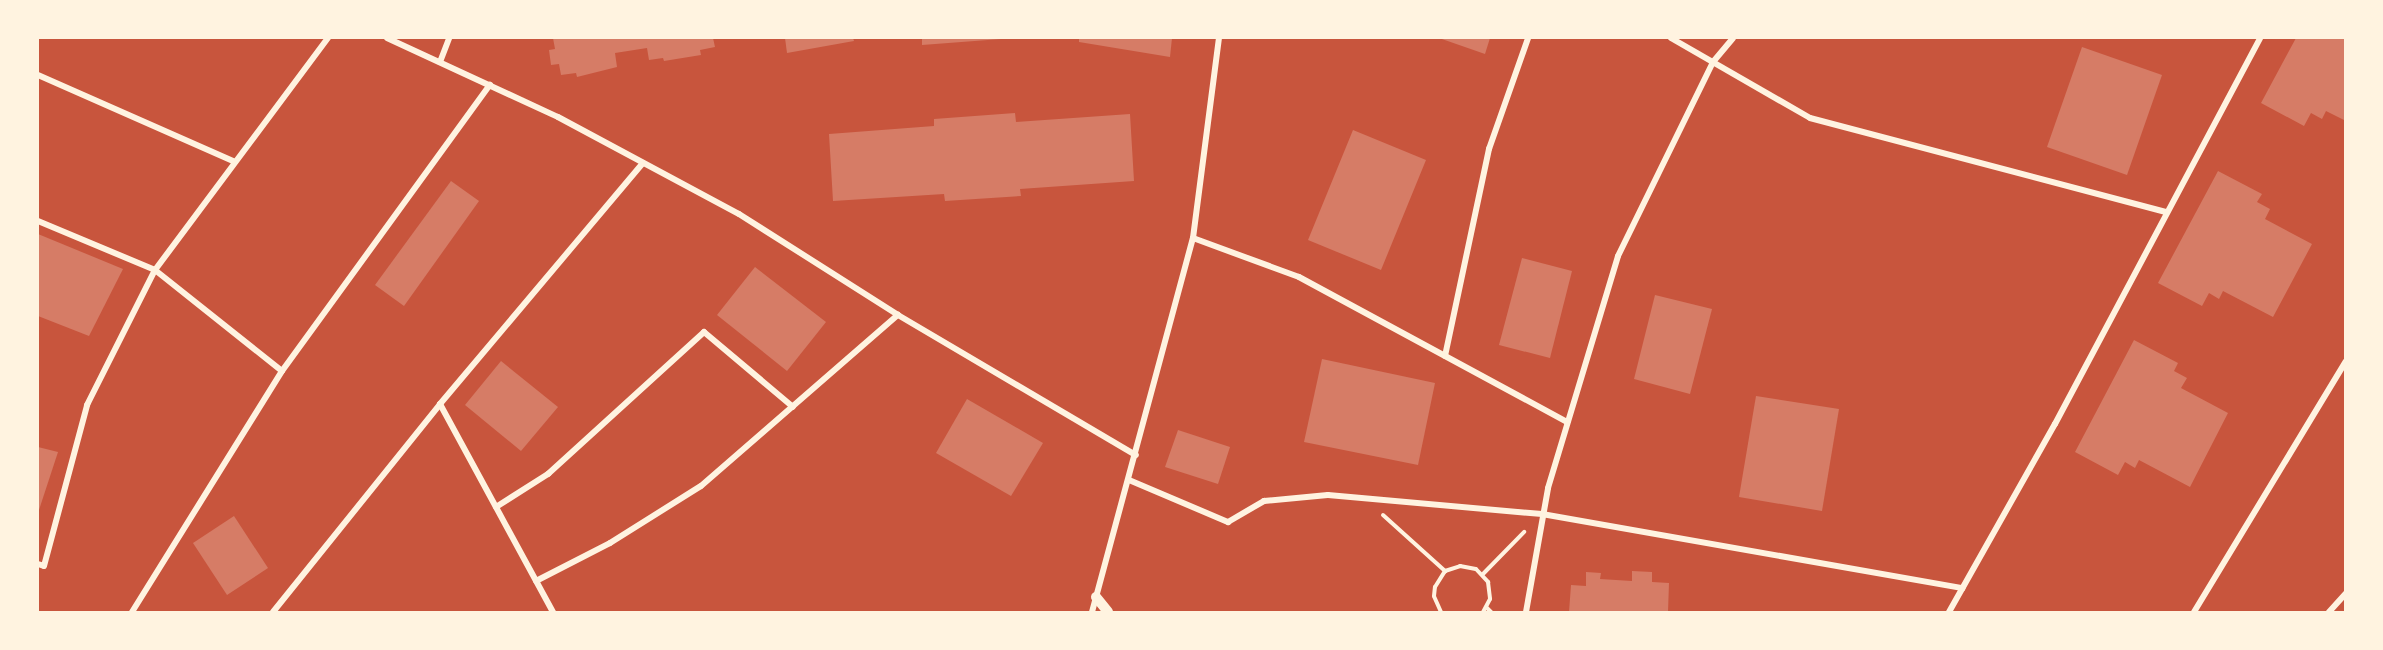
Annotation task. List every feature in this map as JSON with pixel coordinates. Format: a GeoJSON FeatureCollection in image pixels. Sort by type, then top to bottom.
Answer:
{"type":"FeatureCollection","features":[{"type":"Feature","properties":{"kind":"street"},"geometry":{"type":"LineString","coordinates":[[38,564],[44,566],[87,405],[155,270],[328,38]]}},
{"type":"Feature","properties":{"kind":"street"},"geometry":{"type":"LineString","coordinates":[[387,38],[490,85],[739,214],[898,315],[1136,455]]}},
{"type":"Feature","properties":{"kind":"street"},"geometry":{"type":"LineString","coordinates":[[440,62],[449,38]]}},
{"type":"Feature","properties":{"kind":"street"},"geometry":{"type":"LineString","coordinates":[[1092,612],[1194,238],[1219,38]]}},
{"type":"Feature","properties":{"kind":"street"},"geometry":{"type":"LineString","coordinates":[[1445,356],[1490,149],[1528,38]]}},
{"type":"Feature","properties":{"kind":"street"},"geometry":{"type":"LineString","coordinates":[[1671,38],[1810,118],[2168,212]]}},
{"type":"Feature","properties":{"kind":"street"},"geometry":{"type":"LineString","coordinates":[[1526,612],[1542,514],[1567,422],[1618,256],[1713,62],[1733,38]]}},
{"type":"Feature","properties":{"kind":"street"},"geometry":{"type":"LineString","coordinates":[[1949,612],[2055,424],[2259,38]]}},
{"type":"Feature","properties":{"kind":"street"},"geometry":{"type":"LineString","coordinates":[[38,75],[235,162]]}},
{"type":"Feature","properties":{"kind":"street"},"geometry":{"type":"LineString","coordinates":[[132,612],[282,371],[490,85]]}},
{"type":"Feature","properties":{"kind":"street"},"geometry":{"type":"LineString","coordinates":[[273,612],[440,404],[643,163]]}},
{"type":"Feature","properties":{"kind":"street"},"geometry":{"type":"LineString","coordinates":[[38,221],[155,270],[282,371]]}},
{"type":"Feature","properties":{"kind":"street"},"geometry":{"type":"LineString","coordinates":[[1194,238],[1299,277],[1567,422]]}},
{"type":"Feature","properties":{"kind":"street"},"geometry":{"type":"LineString","coordinates":[[536,581],[610,543],[701,486],[898,315]]}},
{"type":"Feature","properties":{"kind":"street"},"geometry":{"type":"LineString","coordinates":[[496,507],[548,474],[704,332],[793,407]]}},
{"type":"Feature","properties":{"kind":"street"},"geometry":{"type":"LineString","coordinates":[[2194,612],[2346,361]]}},
{"type":"Feature","properties":{"kind":"street"},"geometry":{"type":"LineString","coordinates":[[440,404],[553,612]]}},
{"type":"Feature","properties":{"kind":"street"},"geometry":{"type":"LineString","coordinates":[[1129,480],[1228,522],[1264,501],[1328,495],[1365,498],[1542,514],[1963,588]]}},
{"type":"Feature","properties":{"kind":"street"},"geometry":{"type":"LineString","coordinates":[[2329,612],[2346,593]]}},
{"type":"Feature","properties":{"kind":"street"},"geometry":{"type":"LineString","coordinates":[[1096,597],[1108,612]]}},
{"type":"Feature","properties":{"kind":"path"},"geometry":{"type":"LineString","coordinates":[[1365,498],[1445,571]]}},
{"type":"Feature","properties":{"kind":"path"},"geometry":{"type":"LineString","coordinates":[[1483,574],[1542,514]]}},
{"type":"Feature","properties":{"kind":"path"},"geometry":{"type":"LineString","coordinates":[[1445,571],[1468,566],[1483,574],[1490,590],[1487,608],[1483,612]]}},
{"type":"Feature","properties":{"kind":"path"},"geometry":{"type":"LineString","coordinates":[[1441,612],[1434,596],[1445,571]]}},
{"type":"Feature","properties":{"kind":"path"},"geometry":{"type":"LineString","coordinates":[[1487,608],[1491,612]]}},
{"type":"Feature","properties":{"kind":"building"},"geometry":{"type":"Polygon","coordinates":[[[553,38],[713,38],[715,47],[700,50],[701,55],[664,61],[663,58],[649,60],[647,48],[615,53],[617,67],[577,77],[576,73],[561,75],[559,64],[551,65],[549,50],[555,49],[553,38]]]}},
{"type":"Feature","properties":{"kind":"building"},"geometry":{"type":"Polygon","coordinates":[[[785,38],[853,38],[854,41],[787,53],[785,38]]]}},
{"type":"Feature","properties":{"kind":"building"},"geometry":{"type":"Polygon","coordinates":[[[922,38],[1001,38],[1001,39],[922,45],[922,38]]]}},
{"type":"Feature","properties":{"kind":"building"},"geometry":{"type":"Polygon","coordinates":[[[1079,38],[1172,38],[1170,57],[1079,42],[1079,38]]]}},
{"type":"Feature","properties":{"kind":"building"},"geometry":{"type":"Polygon","coordinates":[[[1439,38],[1490,38],[1485,54],[1439,38]]]}},
{"type":"Feature","properties":{"kind":"building"},"geometry":{"type":"Polygon","coordinates":[[[2296,38],[2346,38],[2346,121],[2326,111],[2322,119],[2311,113],[2304,126],[2261,103],[2296,38]]]}},
{"type":"Feature","properties":{"kind":"building"},"geometry":{"type":"Polygon","coordinates":[[[2082,47],[2162,75],[2127,175],[2047,147],[2082,47]]]}},
{"type":"Feature","properties":{"kind":"building"},"geometry":{"type":"Polygon","coordinates":[[[1015,113],[1016,122],[1130,114],[1134,181],[1020,189],[1021,196],[945,201],[944,194],[833,201],[829,134],[934,126],[934,119],[1015,113]]]}},
{"type":"Feature","properties":{"kind":"building"},"geometry":{"type":"Polygon","coordinates":[[[1353,130],[1426,160],[1381,270],[1308,240],[1353,130]]]}},
{"type":"Feature","properties":{"kind":"building"},"geometry":{"type":"Polygon","coordinates":[[[2218,171],[2262,194],[2257,202],[2270,209],[2265,219],[2312,244],[2273,317],[2223,291],[2219,299],[2209,293],[2202,306],[2158,283],[2218,171]]]}},
{"type":"Feature","properties":{"kind":"building"},"geometry":{"type":"Polygon","coordinates":[[[451,181],[479,201],[404,306],[375,285],[451,181]]]}},
{"type":"Feature","properties":{"kind":"building"},"geometry":{"type":"Polygon","coordinates":[[[38,234],[123,269],[89,336],[38,316],[38,234]]]}},
{"type":"Feature","properties":{"kind":"building"},"geometry":{"type":"Polygon","coordinates":[[[1522,258],[1572,271],[1550,358],[1499,345],[1522,258]]]}},
{"type":"Feature","properties":{"kind":"building"},"geometry":{"type":"Polygon","coordinates":[[[755,267],[826,322],[787,371],[717,315],[755,267]]]}},
{"type":"Feature","properties":{"kind":"building"},"geometry":{"type":"Polygon","coordinates":[[[1655,295],[1712,309],[1690,394],[1634,379],[1655,295]]]}},
{"type":"Feature","properties":{"kind":"building"},"geometry":{"type":"Polygon","coordinates":[[[2134,340],[2178,363],[2174,371],[2187,378],[2181,388],[2228,413],[2190,487],[2139,460],[2135,468],[2125,462],[2118,475],[2075,452],[2134,340]]]}},
{"type":"Feature","properties":{"kind":"building"},"geometry":{"type":"Polygon","coordinates":[[[1322,359],[1435,383],[1418,465],[1304,442],[1322,359]]]}},
{"type":"Feature","properties":{"kind":"building"},"geometry":{"type":"Polygon","coordinates":[[[501,361],[558,407],[521,451],[465,405],[501,361]]]}},
{"type":"Feature","properties":{"kind":"building"},"geometry":{"type":"Polygon","coordinates":[[[1756,396],[1839,409],[1822,511],[1739,497],[1756,396]]]}},
{"type":"Feature","properties":{"kind":"building"},"geometry":{"type":"Polygon","coordinates":[[[967,399],[1043,443],[1011,496],[936,453],[967,399]]]}},
{"type":"Feature","properties":{"kind":"building"},"geometry":{"type":"Polygon","coordinates":[[[1178,430],[1230,447],[1218,484],[1165,467],[1178,430]]]}},
{"type":"Feature","properties":{"kind":"building"},"geometry":{"type":"Polygon","coordinates":[[[38,447],[58,452],[38,513],[38,447]]]}},
{"type":"Feature","properties":{"kind":"building"},"geometry":{"type":"Polygon","coordinates":[[[234,516],[268,568],[227,595],[193,543],[234,516]]]}},
{"type":"Feature","properties":{"kind":"building"},"geometry":{"type":"Polygon","coordinates":[[[1632,571],[1652,572],[1652,582],[1669,583],[1668,612],[1569,612],[1571,585],[1586,586],[1586,572],[1601,573],[1600,579],[1632,581],[1632,571]]]}}]}
